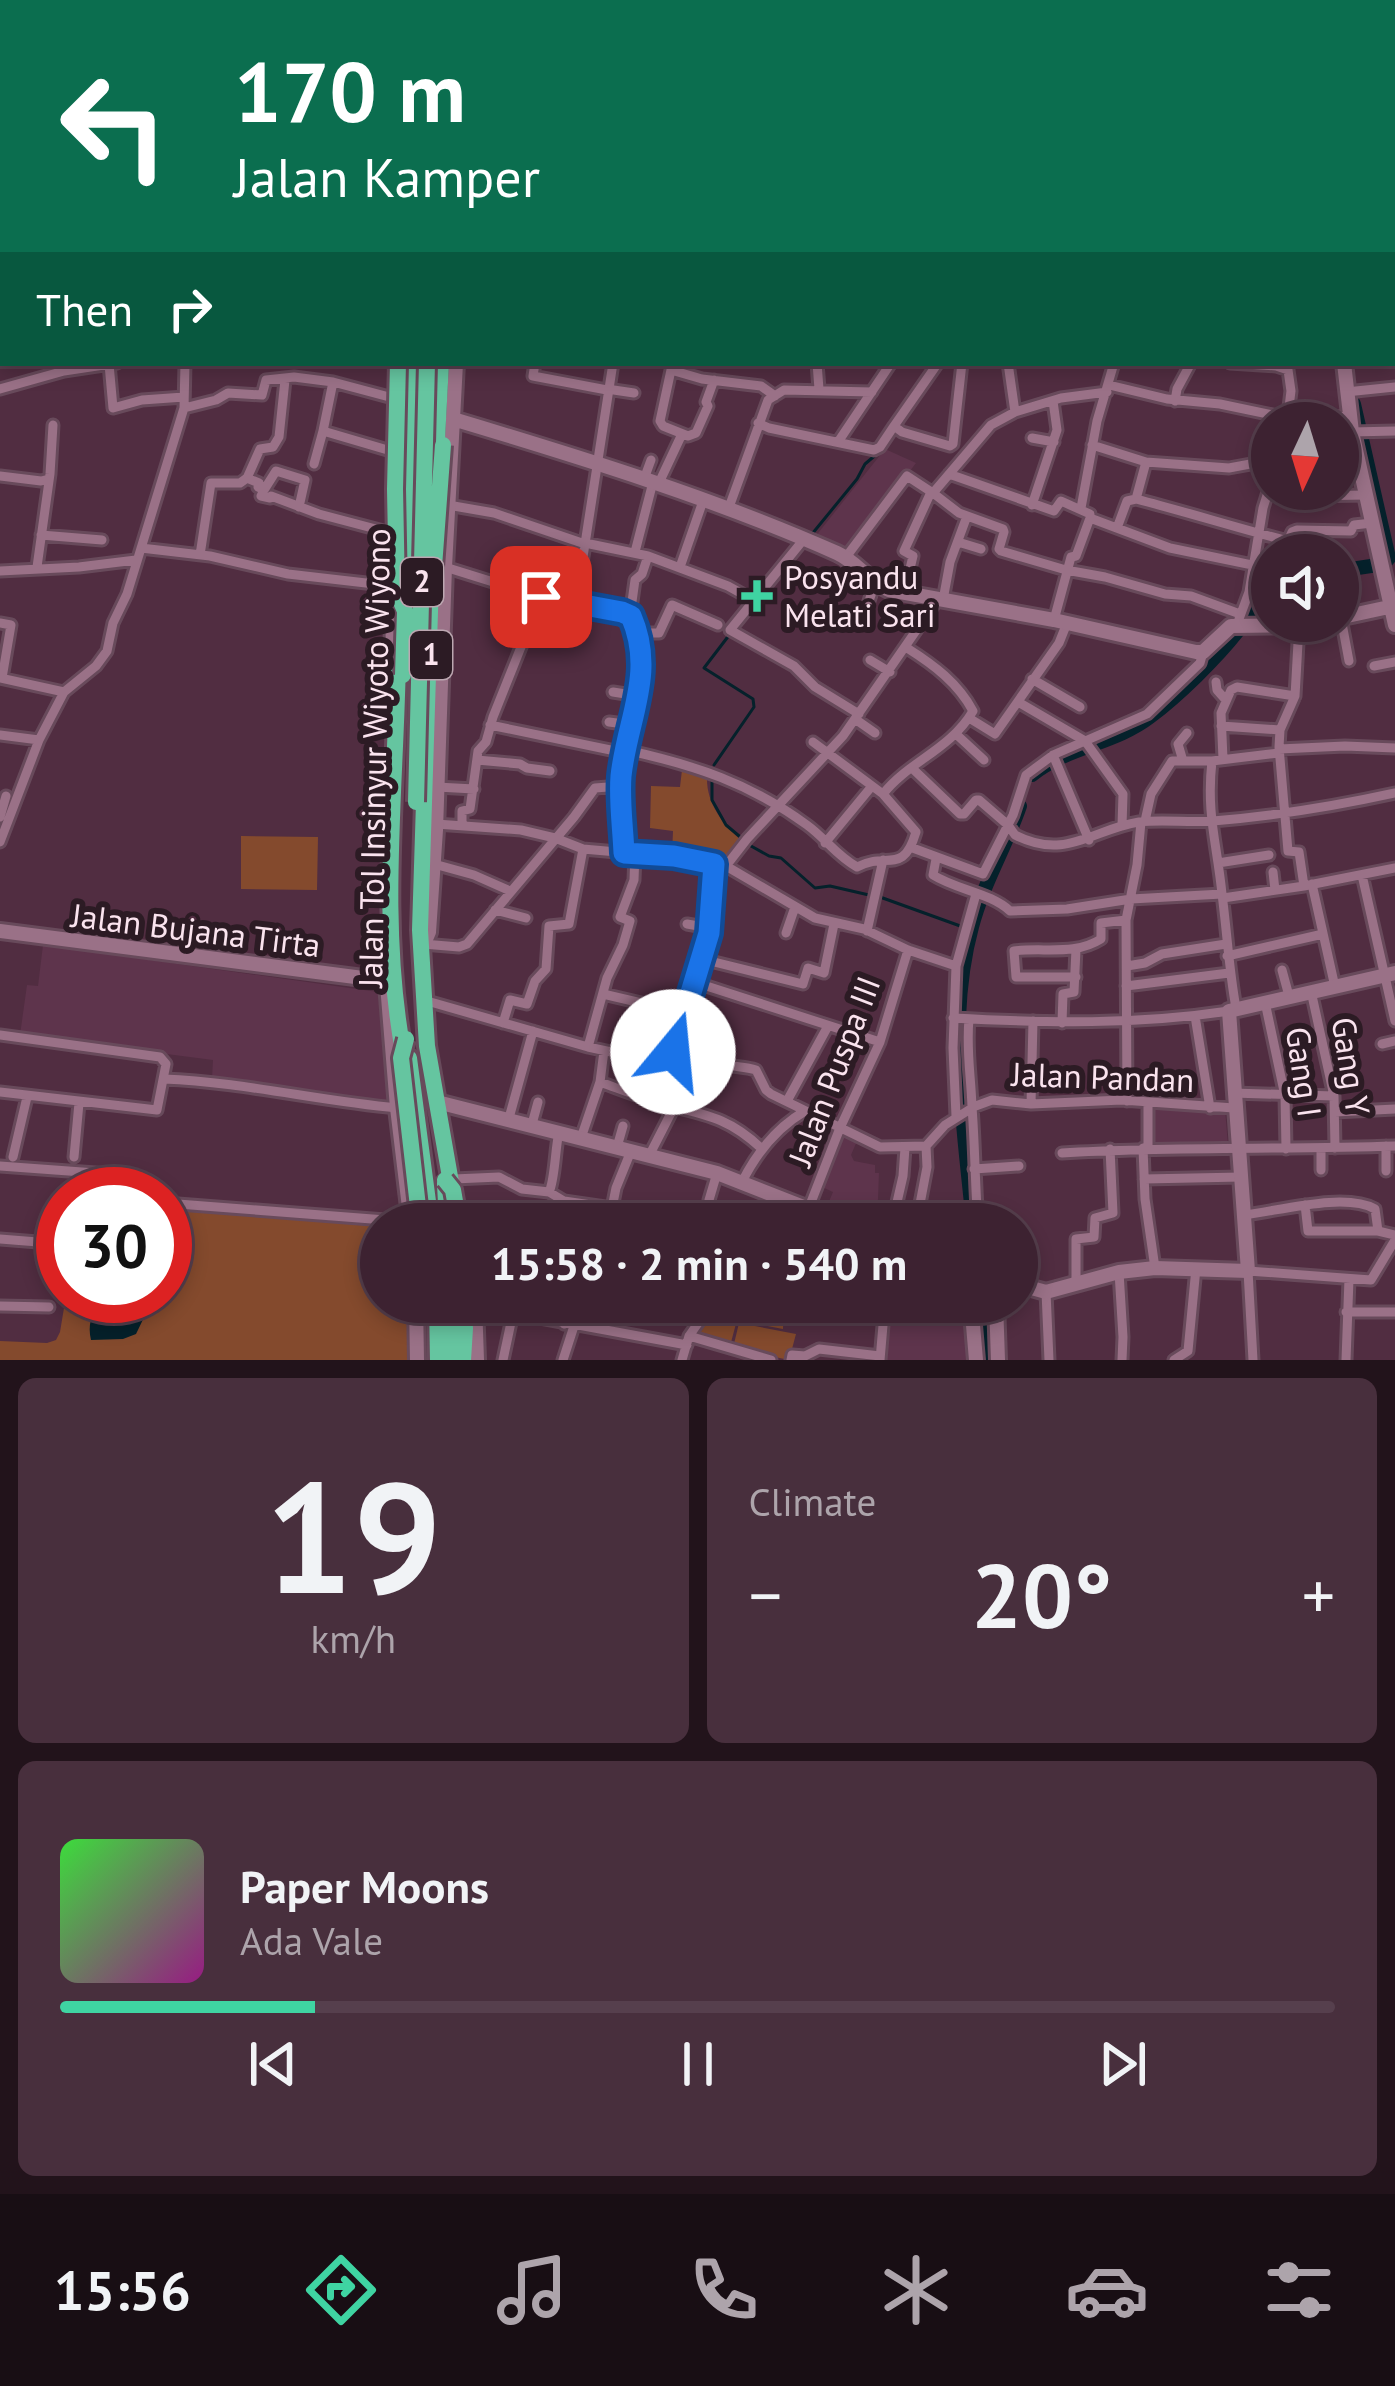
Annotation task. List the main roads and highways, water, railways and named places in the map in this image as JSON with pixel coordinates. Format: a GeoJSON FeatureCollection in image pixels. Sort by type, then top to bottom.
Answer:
{"type":"FeatureCollection","features":[{"type":"Feature","properties":{"kind":"highway","name":"Jalan Tol Insinyur Wiyoto Wiyono"},"geometry":{"type":"LineString","coordinates":[[401,366],[395,489],[397,593],[405,611],[396,961],[406,1039],[401,1058],[418,1203]]}},
{"type":"Feature","properties":{"kind":"highway","name":"1"},"geometry":{"type":"LineString","coordinates":[[401,366],[398,677],[388,903],[418,1203]]}},
{"type":"Feature","properties":{"kind":"highway","name":"Jalan Tol Insinyur Wiyoto Wiyono"},"geometry":{"type":"LineString","coordinates":[[427,366],[412,913],[420,1015],[450,1180],[448,1203]]}},
{"type":"Feature","properties":{"kind":"highway","name":"1"},"geometry":{"type":"LineString","coordinates":[[449,366],[434,504],[420,931],[427,1046],[456,1203]]}},
{"type":"Feature","properties":{"kind":"highway"},"geometry":{"type":"LineString","coordinates":[[416,802],[449,366]]}},
{"type":"Feature","properties":{"kind":"highway"},"geometry":{"type":"LineString","coordinates":[[398,677],[412,669],[430,678]]}},
{"type":"Feature","properties":{"kind":"highway"},"geometry":{"type":"LineString","coordinates":[[450,1180],[456,1203]]}},
{"type":"Feature","properties":{"kind":"highway"},"geometry":{"type":"LineString","coordinates":[[432,1323],[432,1360]]}},
{"type":"Feature","properties":{"kind":"highway"},"geometry":{"type":"LineString","coordinates":[[452,1323],[452,1360]]}},
{"type":"Feature","properties":{"kind":"highway"},"geometry":{"type":"LineString","coordinates":[[469,1360],[470,1323]]}},
{"type":"Feature","properties":{"kind":"water"},"geometry":{"type":"Polygon","coordinates":[[[91,1323],[141,1323],[136,1334],[123,1339],[91,1340],[91,1323]]]}},
{"type":"Feature","properties":{"kind":"waterway"},"geometry":{"type":"LineString","coordinates":[[1359,426],[1389,558],[1384,564],[1359,568]]}},
{"type":"Feature","properties":{"kind":"waterway"},"geometry":{"type":"LineString","coordinates":[[812,534],[878,453]]}},
{"type":"Feature","properties":{"kind":"waterway"},"geometry":{"type":"LineString","coordinates":[[1032,775],[1060,758],[1122,734],[1161,708],[1219,653],[1251,612]]}},
{"type":"Feature","properties":{"kind":"waterway"},"geometry":{"type":"LineString","coordinates":[[714,765],[754,707],[753,699],[704,668],[730,634]]}},
{"type":"Feature","properties":{"kind":"waterway"},"geometry":{"type":"LineString","coordinates":[[712,777],[712,800],[726,825],[751,846],[781,858],[815,888],[830,886],[869,895]]}},
{"type":"Feature","properties":{"kind":"waterway"},"geometry":{"type":"LineString","coordinates":[[971,1203],[959,1075],[964,963],[977,911],[1020,806]]}},
{"type":"Feature","properties":{"kind":"waterway"},"geometry":{"type":"LineString","coordinates":[[880,897],[963,927]]}},
{"type":"Feature","properties":{"kind":"waterway"},"geometry":{"type":"LineString","coordinates":[[982,1323],[986,1360]]}},
{"type":"Feature","properties":{"kind":"place","name":"Posyandu Melati Sari"},"geometry":{"type":"Point","coordinates":[757,596]}}]}
